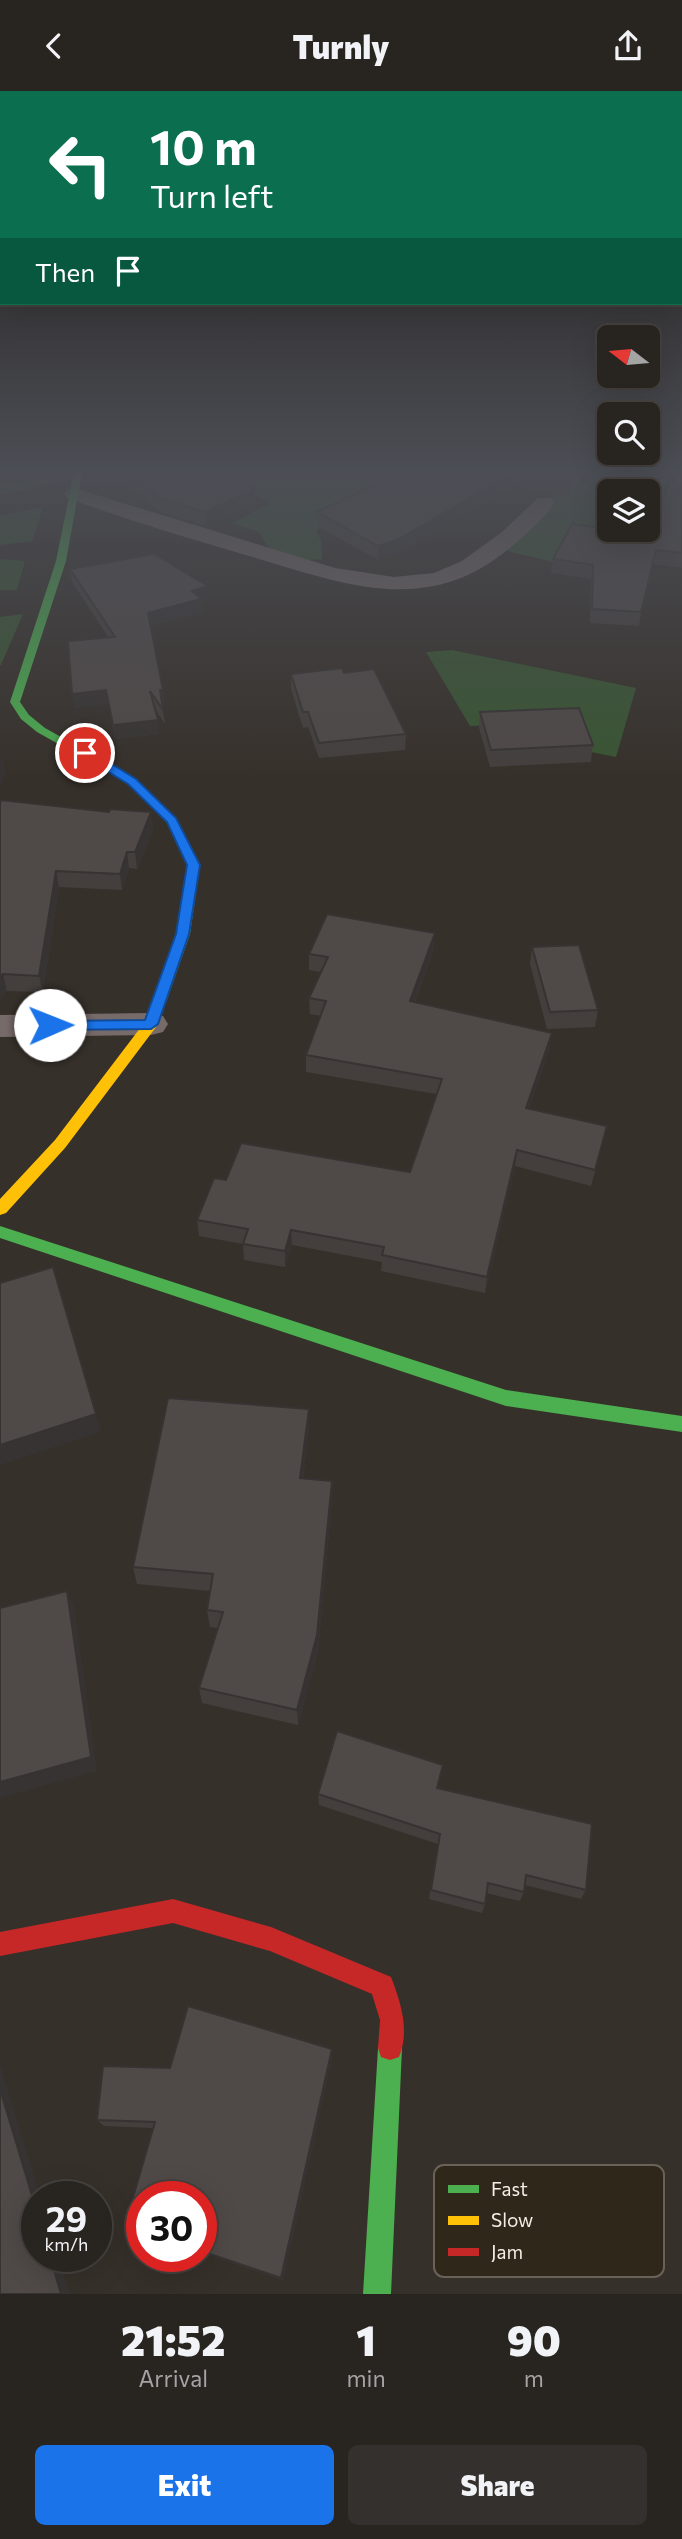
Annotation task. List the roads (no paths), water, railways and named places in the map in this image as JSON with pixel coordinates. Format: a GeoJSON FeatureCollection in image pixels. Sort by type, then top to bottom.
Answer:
{"type":"FeatureCollection","features":[{"type":"Feature","properties":{"kind":"street"},"geometry":{"type":"LineString","coordinates":[[0,1209],[60,1144],[151,1024],[183,934],[194,865],[172,821],[132,782],[41,730],[7,704],[56,575]]}},
{"type":"Feature","properties":{"kind":"street"},"geometry":{"type":"LineString","coordinates":[[343,575],[403,585],[448,575]]}},
{"type":"Feature","properties":{"kind":"street"},"geometry":{"type":"LineString","coordinates":[[0,1026],[151,1024]]}},
{"type":"Feature","properties":{"kind":"street"},"geometry":{"type":"LineString","coordinates":[[0,1232],[506,1398],[682,1424]]}},
{"type":"Feature","properties":{"kind":"street"},"geometry":{"type":"LineString","coordinates":[[0,1944],[173,1911],[271,1939],[383,1986],[392,2020],[377,2294]]}}]}
